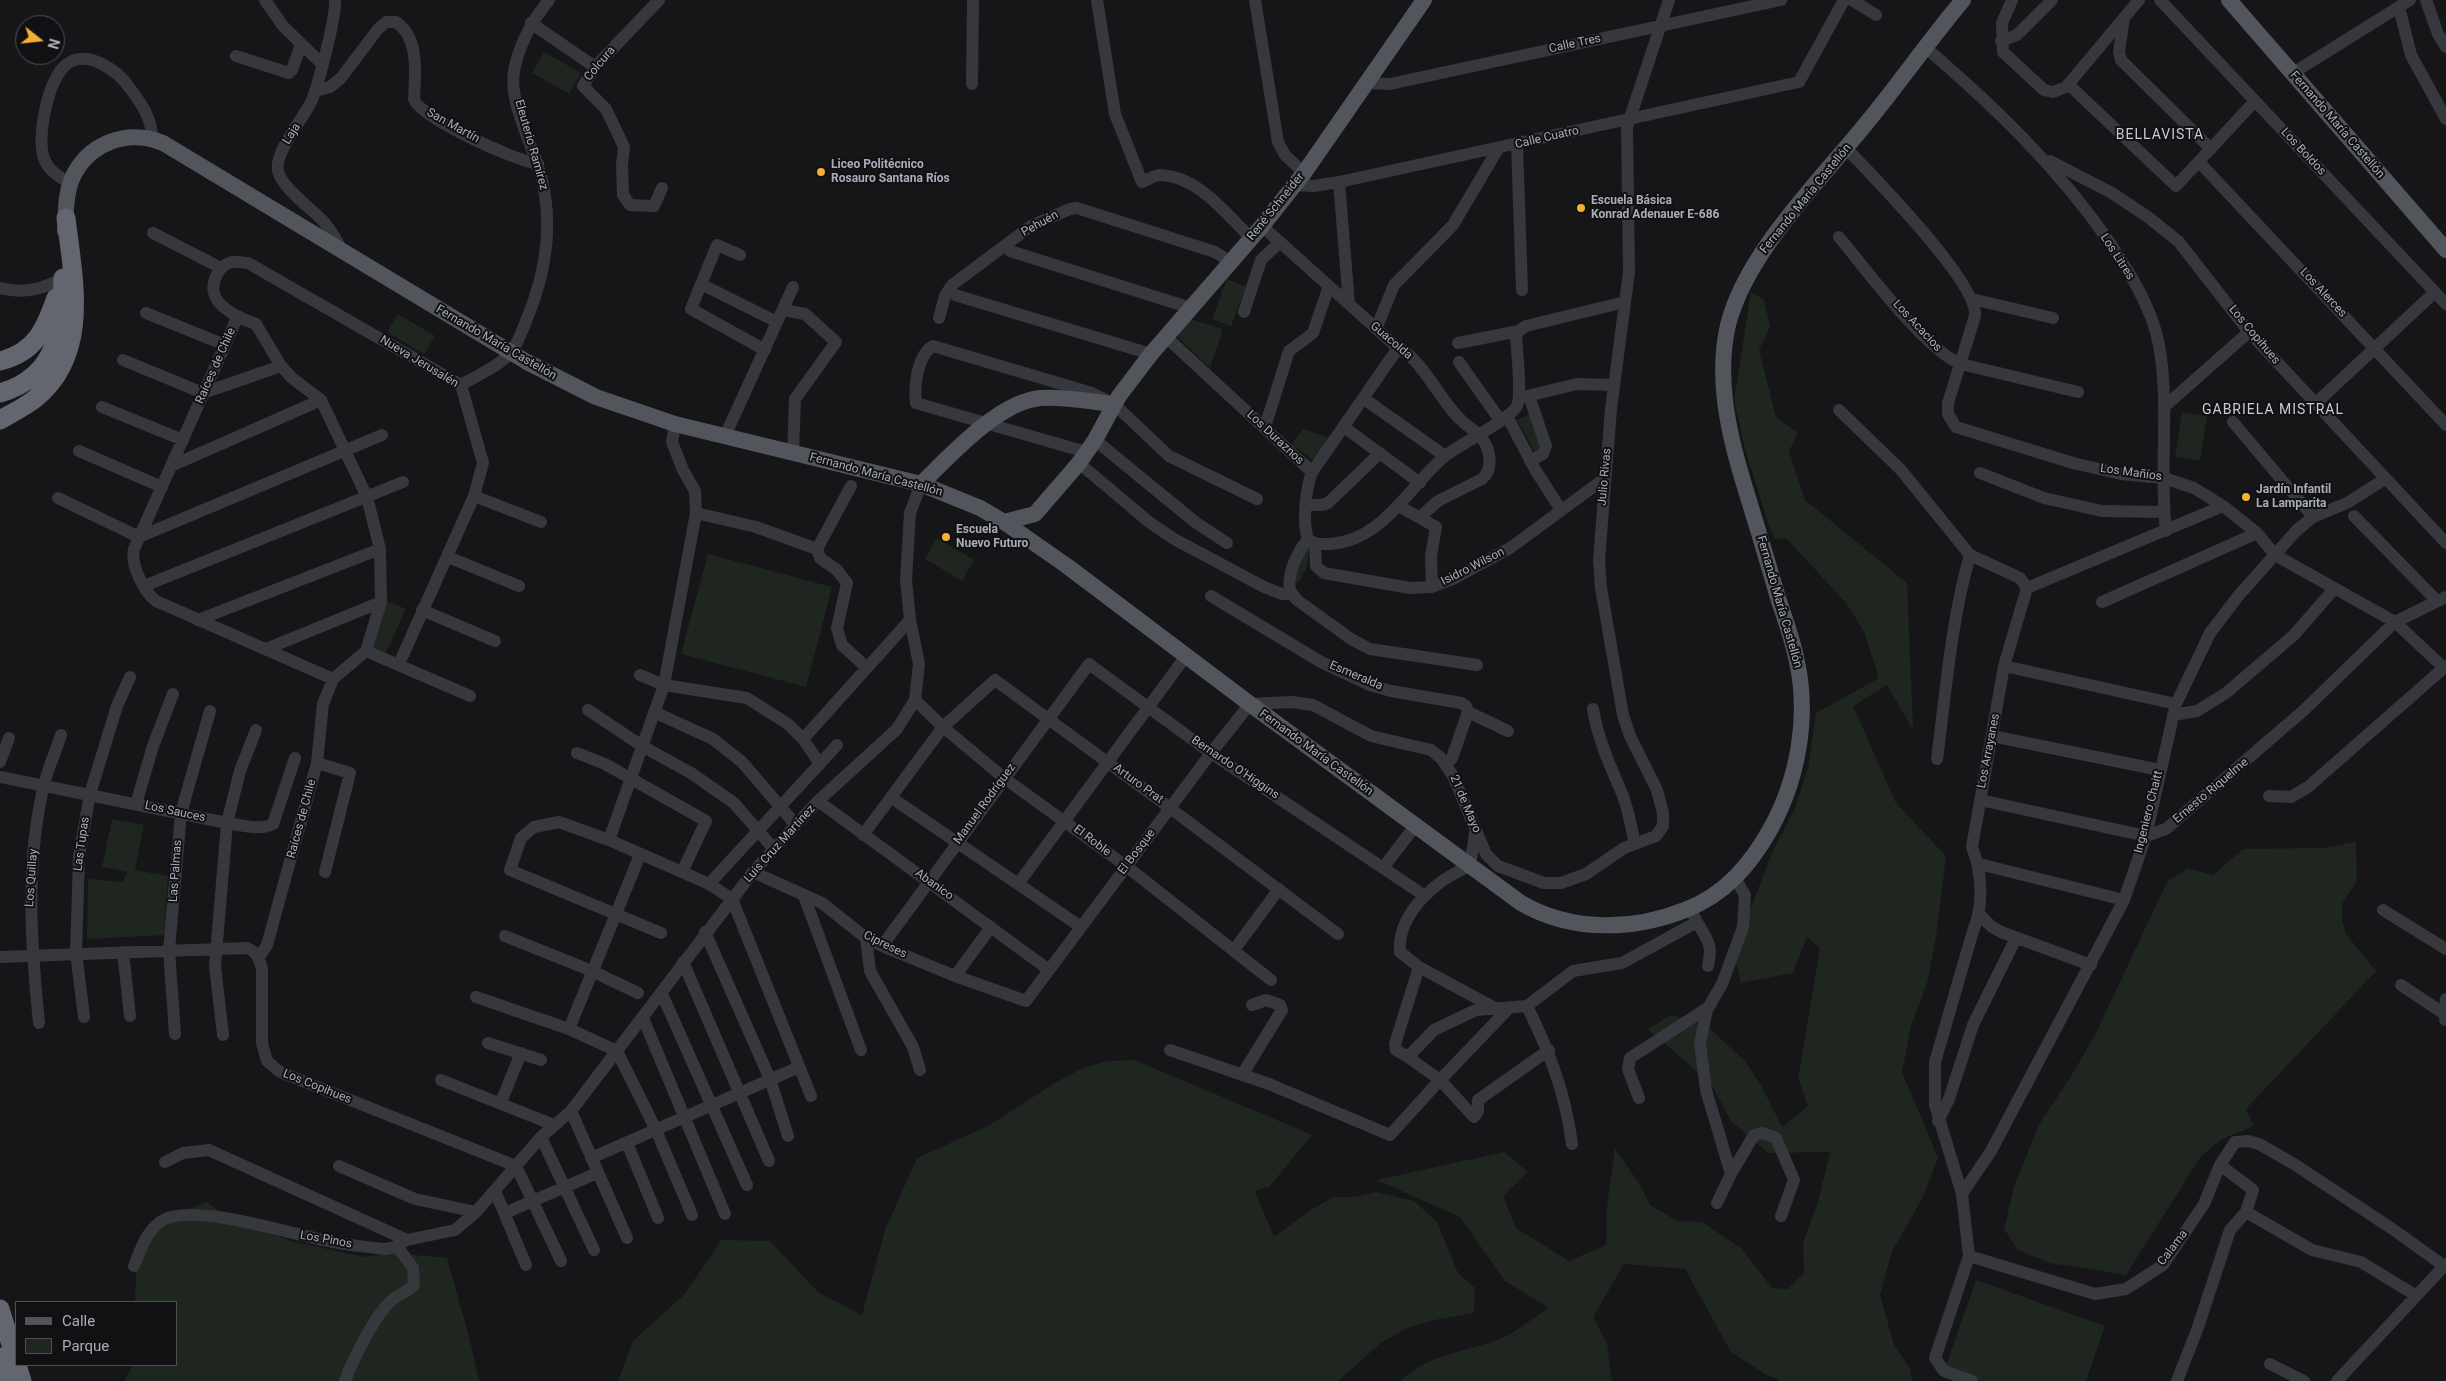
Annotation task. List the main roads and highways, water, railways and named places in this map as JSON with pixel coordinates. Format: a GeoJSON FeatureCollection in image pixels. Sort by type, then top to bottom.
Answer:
{"type":"FeatureCollection","features":[{"type":"Feature","properties":{"kind":"highway"},"geometry":{"type":"LineString","coordinates":[[0,420],[37,398],[54,377],[69,346],[74,326],[75,298],[66,218]]}},
{"type":"Feature","properties":{"kind":"highway"},"geometry":{"type":"LineString","coordinates":[[0,361],[20,353],[41,334],[63,278]]}},
{"type":"Feature","properties":{"kind":"highway"},"geometry":{"type":"LineString","coordinates":[[0,393],[16,387],[33,376],[52,352],[61,323],[63,278]]}},
{"type":"Feature","properties":{"kind":"highway"},"geometry":{"type":"LineString","coordinates":[[0,1309],[15,1357]]}},
{"type":"Feature","properties":{"kind":"highway"},"geometry":{"type":"LineString","coordinates":[[0,1357],[8,1381]]}},
{"type":"Feature","properties":{"kind":"highway"},"geometry":{"type":"LineString","coordinates":[[18,1366],[22,1381]]}},
{"type":"Feature","properties":{"kind":"main road","name":"René Schneider"},"geometry":{"type":"LineString","coordinates":[[1035,514],[1086,452],[1114,404],[1151,354],[1262,226],[1299,179],[1368,83],[1424,0]]}},
{"type":"Feature","properties":{"kind":"main road","name":"Fernando María Castellón"},"geometry":{"type":"LineString","coordinates":[[66,218],[71,183],[82,161],[98,148],[124,138],[152,138],[511,352],[596,398],[675,424],[921,484],[967,502],[1004,522],[1037,545],[1415,826],[1530,909],[1573,924],[1603,926],[1634,923],[1664,917],[1693,915],[1735,878],[1762,844],[1784,802],[1798,751],[1802,700],[1794,647],[1729,427],[1724,397],[1725,348],[1734,305],[1757,261],[1778,231],[1963,0]]}},
{"type":"Feature","properties":{"kind":"main road","name":"Fernando María Castellón"},"geometry":{"type":"LineString","coordinates":[[2229,0],[2446,250]]}},
{"type":"Feature","properties":{"kind":"main road"},"geometry":{"type":"LineString","coordinates":[[63,278],[66,218]]}},
{"type":"Feature","properties":{"kind":"main road"},"geometry":{"type":"LineString","coordinates":[[921,484],[986,423],[1034,399],[1047,398],[1114,404]]}},
{"type":"Feature","properties":{"kind":"main road"},"geometry":{"type":"LineString","coordinates":[[1004,522],[1035,514],[1034,529],[1037,545]]}},
{"type":"Feature","properties":{"kind":"place","name":"Liceo Politécnico Rosauro Santana Ríos"},"geometry":{"type":"Point","coordinates":[821,172]}},
{"type":"Feature","properties":{"kind":"place","name":"Escuela Básica Konrad Adenauer E-686"},"geometry":{"type":"Point","coordinates":[1581,208]}},
{"type":"Feature","properties":{"kind":"place","name":"Jardín Infantil La Lamparita"},"geometry":{"type":"Point","coordinates":[2246,497]}},
{"type":"Feature","properties":{"kind":"place","name":"Escuela Nuevo Futuro"},"geometry":{"type":"Point","coordinates":[946,537]}},
{"type":"Feature","properties":{"kind":"district","name":"BELLAVISTA"},"geometry":{"type":"Point","coordinates":[2160,135]}},
{"type":"Feature","properties":{"kind":"district","name":"GABRIELA MISTRAL"},"geometry":{"type":"Point","coordinates":[2273,410]}}]}
